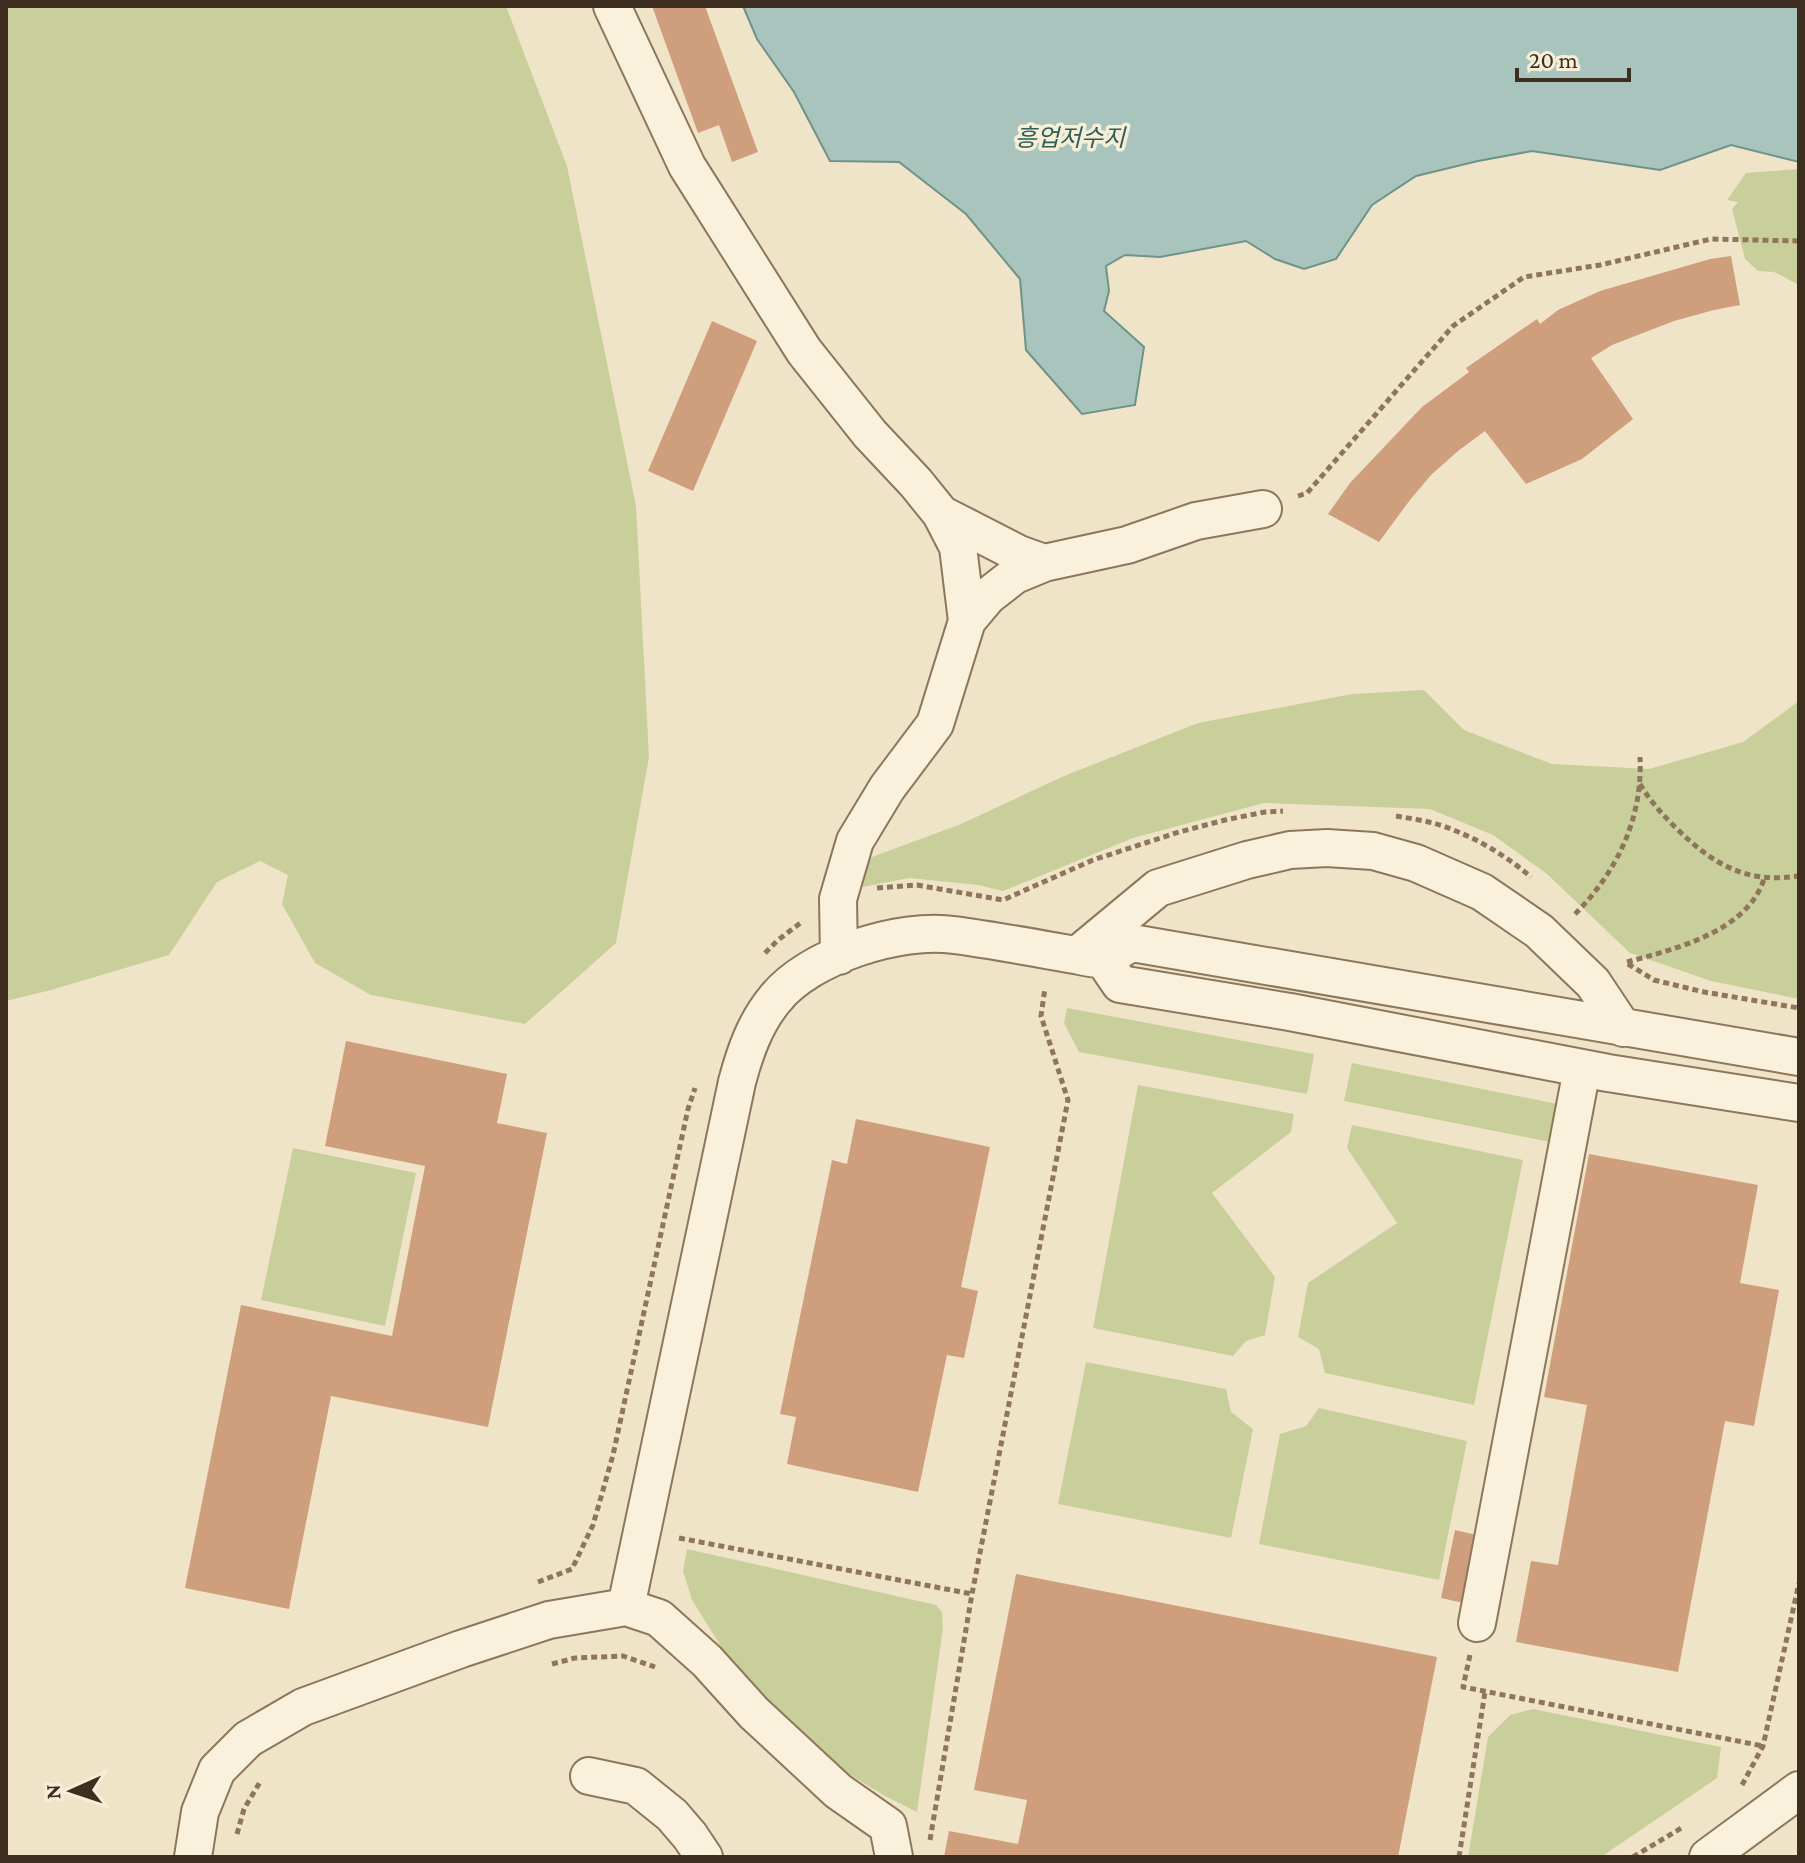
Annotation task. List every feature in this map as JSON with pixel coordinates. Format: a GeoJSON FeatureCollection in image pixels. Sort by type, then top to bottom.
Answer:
{"type":"FeatureCollection","features":[{"type":"Feature","properties":{"kind":"street"},"geometry":{"type":"LineString","coordinates":[[612,6],[687,166],[804,351],[870,434],[941,514],[958,547],[967,621]]}},
{"type":"Feature","properties":{"kind":"street"},"geometry":{"type":"LineString","coordinates":[[839,956],[838,899],[855,841],[887,788],[935,724],[967,621],[988,596],[1015,575],[1044,563],[1127,545],[1196,521],[1263,509]]}},
{"type":"Feature","properties":{"kind":"street"},"geometry":{"type":"LineString","coordinates":[[941,514],[1019,554],[1044,563]]}},
{"type":"Feature","properties":{"kind":"street"},"geometry":{"type":"LineString","coordinates":[[1077,955],[1158,888],[1290,850],[1327,848],[1373,851],[1416,863],[1482,892],[1539,931],[1593,983],[1623,1028]]}},
{"type":"Feature","properties":{"kind":"street"},"geometry":{"type":"LineString","coordinates":[[626,1607],[745,1049],[776,997],[805,972],[839,956],[870,943],[919,934],[950,934],[1077,955],[1132,943],[1799,1057]]}},
{"type":"Feature","properties":{"kind":"street"},"geometry":{"type":"LineString","coordinates":[[1077,955],[1120,984],[1290,1012],[1582,1069],[1799,1103]]}},
{"type":"Feature","properties":{"kind":"street"},"geometry":{"type":"LineString","coordinates":[[1477,1623],[1582,1069]]}},
{"type":"Feature","properties":{"kind":"street"},"geometry":{"type":"LineString","coordinates":[[193,1857],[200,1812],[217,1770],[248,1739],[303,1707],[549,1620],[626,1607],[659,1618],[707,1661],[754,1713],[838,1791],[888,1826],[894,1857]]}},
{"type":"Feature","properties":{"kind":"street"},"geometry":{"type":"LineString","coordinates":[[589,1776],[636,1786],[672,1815],[704,1857]]}},
{"type":"Feature","properties":{"kind":"street"},"geometry":{"type":"LineString","coordinates":[[1708,1857],[1798,1782]]}},
{"type":"Feature","properties":{"kind":"path"},"geometry":{"type":"LineString","coordinates":[[1263,509],[1307,493],[1453,326],[1524,277],[1600,265],[1711,239],[1799,241]]}},
{"type":"Feature","properties":{"kind":"path"},"geometry":{"type":"LineString","coordinates":[[1547,939],[1600,888],[1616,860],[1629,834],[1637,801],[1640,757]]}},
{"type":"Feature","properties":{"kind":"path"},"geometry":{"type":"LineString","coordinates":[[1639,783],[1651,802],[1693,844],[1727,868],[1764,879],[1799,876]]}},
{"type":"Feature","properties":{"kind":"path"},"geometry":{"type":"LineString","coordinates":[[1764,879],[1750,905],[1728,923],[1698,941],[1626,962],[1654,980],[1799,1008]]}},
{"type":"Feature","properties":{"kind":"path"},"geometry":{"type":"LineString","coordinates":[[760,959],[778,940],[838,899]]}},
{"type":"Feature","properties":{"kind":"path"},"geometry":{"type":"LineString","coordinates":[[931,1832],[972,1594],[1068,1100],[1041,1016],[1046,987],[1077,955]]}},
{"type":"Feature","properties":{"kind":"path"},"geometry":{"type":"LineString","coordinates":[[1032,985],[1046,987]]}},
{"type":"Feature","properties":{"kind":"path"},"geometry":{"type":"LineString","coordinates":[[532,1584],[572,1569],[593,1525],[613,1455],[685,1124],[697,1083]]}},
{"type":"Feature","properties":{"kind":"path"},"geometry":{"type":"LineString","coordinates":[[643,1531],[972,1594]]}},
{"type":"Feature","properties":{"kind":"path"},"geometry":{"type":"LineString","coordinates":[[1463,1687],[1763,1746],[1799,1583]]}},
{"type":"Feature","properties":{"kind":"path"},"geometry":{"type":"LineString","coordinates":[[1459,1857],[1485,1692]]}},
{"type":"Feature","properties":{"kind":"path"},"geometry":{"type":"LineString","coordinates":[[234,1845],[244,1809],[262,1778]]}},
{"type":"Feature","properties":{"kind":"green space"},"geometry":{"type":"Polygon","coordinates":[[[6,6],[506,6],[567,166],[636,506],[649,757],[616,943],[525,1024],[371,995],[315,963],[282,904],[288,875],[260,861],[217,882],[169,955],[6,1001],[6,6]]]}},
{"type":"Feature","properties":{"kind":"green space"},"geometry":{"type":"Polygon","coordinates":[[[1799,169],[1799,285],[1774,272],[1758,271],[1745,259],[1732,209],[1738,202],[1727,200],[1746,173],[1799,169]]]}},
{"type":"Feature","properties":{"kind":"green space"},"geometry":{"type":"Polygon","coordinates":[[[1424,690],[1464,730],[1552,764],[1649,769],[1743,742],[1799,701],[1799,999],[1711,981],[1630,953],[1547,874],[1493,835],[1430,809],[1264,803],[1133,838],[1003,891],[978,885],[909,878],[852,889],[872,857],[961,824],[1064,776],[1198,723],[1352,694],[1424,690]]]}},
{"type":"Feature","properties":{"kind":"green space"},"geometry":{"type":"Polygon","coordinates":[[[1067,1008],[1314,1054],[1307,1094],[1079,1052],[1064,1023],[1067,1008]]]}},
{"type":"Feature","properties":{"kind":"green space"},"geometry":{"type":"Polygon","coordinates":[[[1352,1063],[1558,1104],[1550,1142],[1344,1101],[1352,1063]]]}},
{"type":"Feature","properties":{"kind":"green space"},"geometry":{"type":"Polygon","coordinates":[[[1138,1085],[1294,1114],[1291,1132],[1212,1193],[1275,1277],[1265,1335],[1246,1341],[1233,1356],[1093,1328],[1138,1085]]]}},
{"type":"Feature","properties":{"kind":"green space"},"geometry":{"type":"Polygon","coordinates":[[[1352,1125],[1523,1160],[1474,1405],[1325,1373],[1319,1349],[1298,1337],[1308,1283],[1397,1223],[1347,1148],[1352,1125]]]}},
{"type":"Feature","properties":{"kind":"green space"},"geometry":{"type":"Polygon","coordinates":[[[293,1148],[416,1173],[385,1326],[261,1300],[293,1148]]]}},
{"type":"Feature","properties":{"kind":"green space"},"geometry":{"type":"Polygon","coordinates":[[[1086,1362],[1226,1389],[1231,1412],[1253,1429],[1231,1538],[1058,1504],[1086,1362]]]}},
{"type":"Feature","properties":{"kind":"green space"},"geometry":{"type":"Polygon","coordinates":[[[1319,1408],[1467,1441],[1439,1580],[1259,1544],[1280,1434],[1306,1426],[1319,1408]]]}},
{"type":"Feature","properties":{"kind":"green space"},"geometry":{"type":"Polygon","coordinates":[[[687,1549],[936,1605],[942,1612],[943,1628],[917,1812],[842,1770],[737,1672],[692,1600],[683,1571],[687,1549]]]}},
{"type":"Feature","properties":{"kind":"green space"},"geometry":{"type":"Polygon","coordinates":[[[1533,1709],[1721,1747],[1717,1778],[1601,1857],[1468,1857],[1488,1737],[1510,1715],[1533,1709]]]}},
{"type":"Feature","properties":{"kind":"water","name":"흥업저수지"},"geometry":{"type":"Polygon","coordinates":[[[743,6],[1799,6],[1799,162],[1731,145],[1660,170],[1532,151],[1416,176],[1372,205],[1336,259],[1304,269],[1275,259],[1246,241],[1160,257],[1125,255],[1106,266],[1109,291],[1104,311],[1144,347],[1135,405],[1082,414],[1026,350],[1020,279],[966,214],[899,162],[830,161],[794,92],[757,39],[743,6]]]}},
{"type":"Feature","properties":{"kind":"building"},"geometry":{"type":"Polygon","coordinates":[[[652,6],[705,6],[758,152],[732,162],[719,125],[698,133],[652,6]]]}},
{"type":"Feature","properties":{"kind":"building"},"geometry":{"type":"Polygon","coordinates":[[[1731,256],[1740,305],[1674,321],[1612,345],[1591,358],[1633,419],[1582,459],[1526,484],[1485,431],[1431,475],[1379,542],[1328,514],[1350,483],[1422,407],[1469,372],[1466,368],[1537,319],[1540,324],[1558,310],[1600,291],[1710,259],[1731,256]]]}},
{"type":"Feature","properties":{"kind":"building"},"geometry":{"type":"Polygon","coordinates":[[[712,321],[757,341],[693,491],[648,471],[712,321]]]}},
{"type":"Feature","properties":{"kind":"building"},"geometry":{"type":"Polygon","coordinates":[[[346,1041],[507,1074],[497,1123],[547,1133],[488,1427],[331,1396],[289,1609],[185,1588],[241,1305],[392,1336],[425,1166],[325,1146],[346,1041]]]}},
{"type":"Feature","properties":{"kind":"building"},"geometry":{"type":"Polygon","coordinates":[[[856,1119],[990,1147],[961,1287],[978,1291],[964,1358],[947,1355],[918,1492],[787,1464],[796,1417],[780,1414],[832,1160],[847,1164],[856,1119]]]}},
{"type":"Feature","properties":{"kind":"building"},"geometry":{"type":"Polygon","coordinates":[[[1589,1154],[1758,1185],[1740,1283],[1779,1290],[1754,1426],[1725,1421],[1678,1672],[1516,1642],[1531,1561],[1558,1565],[1587,1405],[1544,1397],[1589,1154]]]}},
{"type":"Feature","properties":{"kind":"building"},"geometry":{"type":"Polygon","coordinates":[[[1455,1530],[1481,1536],[1468,1604],[1441,1598],[1455,1530]]]}},
{"type":"Feature","properties":{"kind":"building"},"geometry":{"type":"Polygon","coordinates":[[[1016,1574],[1437,1657],[1398,1857],[944,1857],[949,1831],[1018,1844],[1027,1800],[974,1790],[1016,1574]]]}}]}
